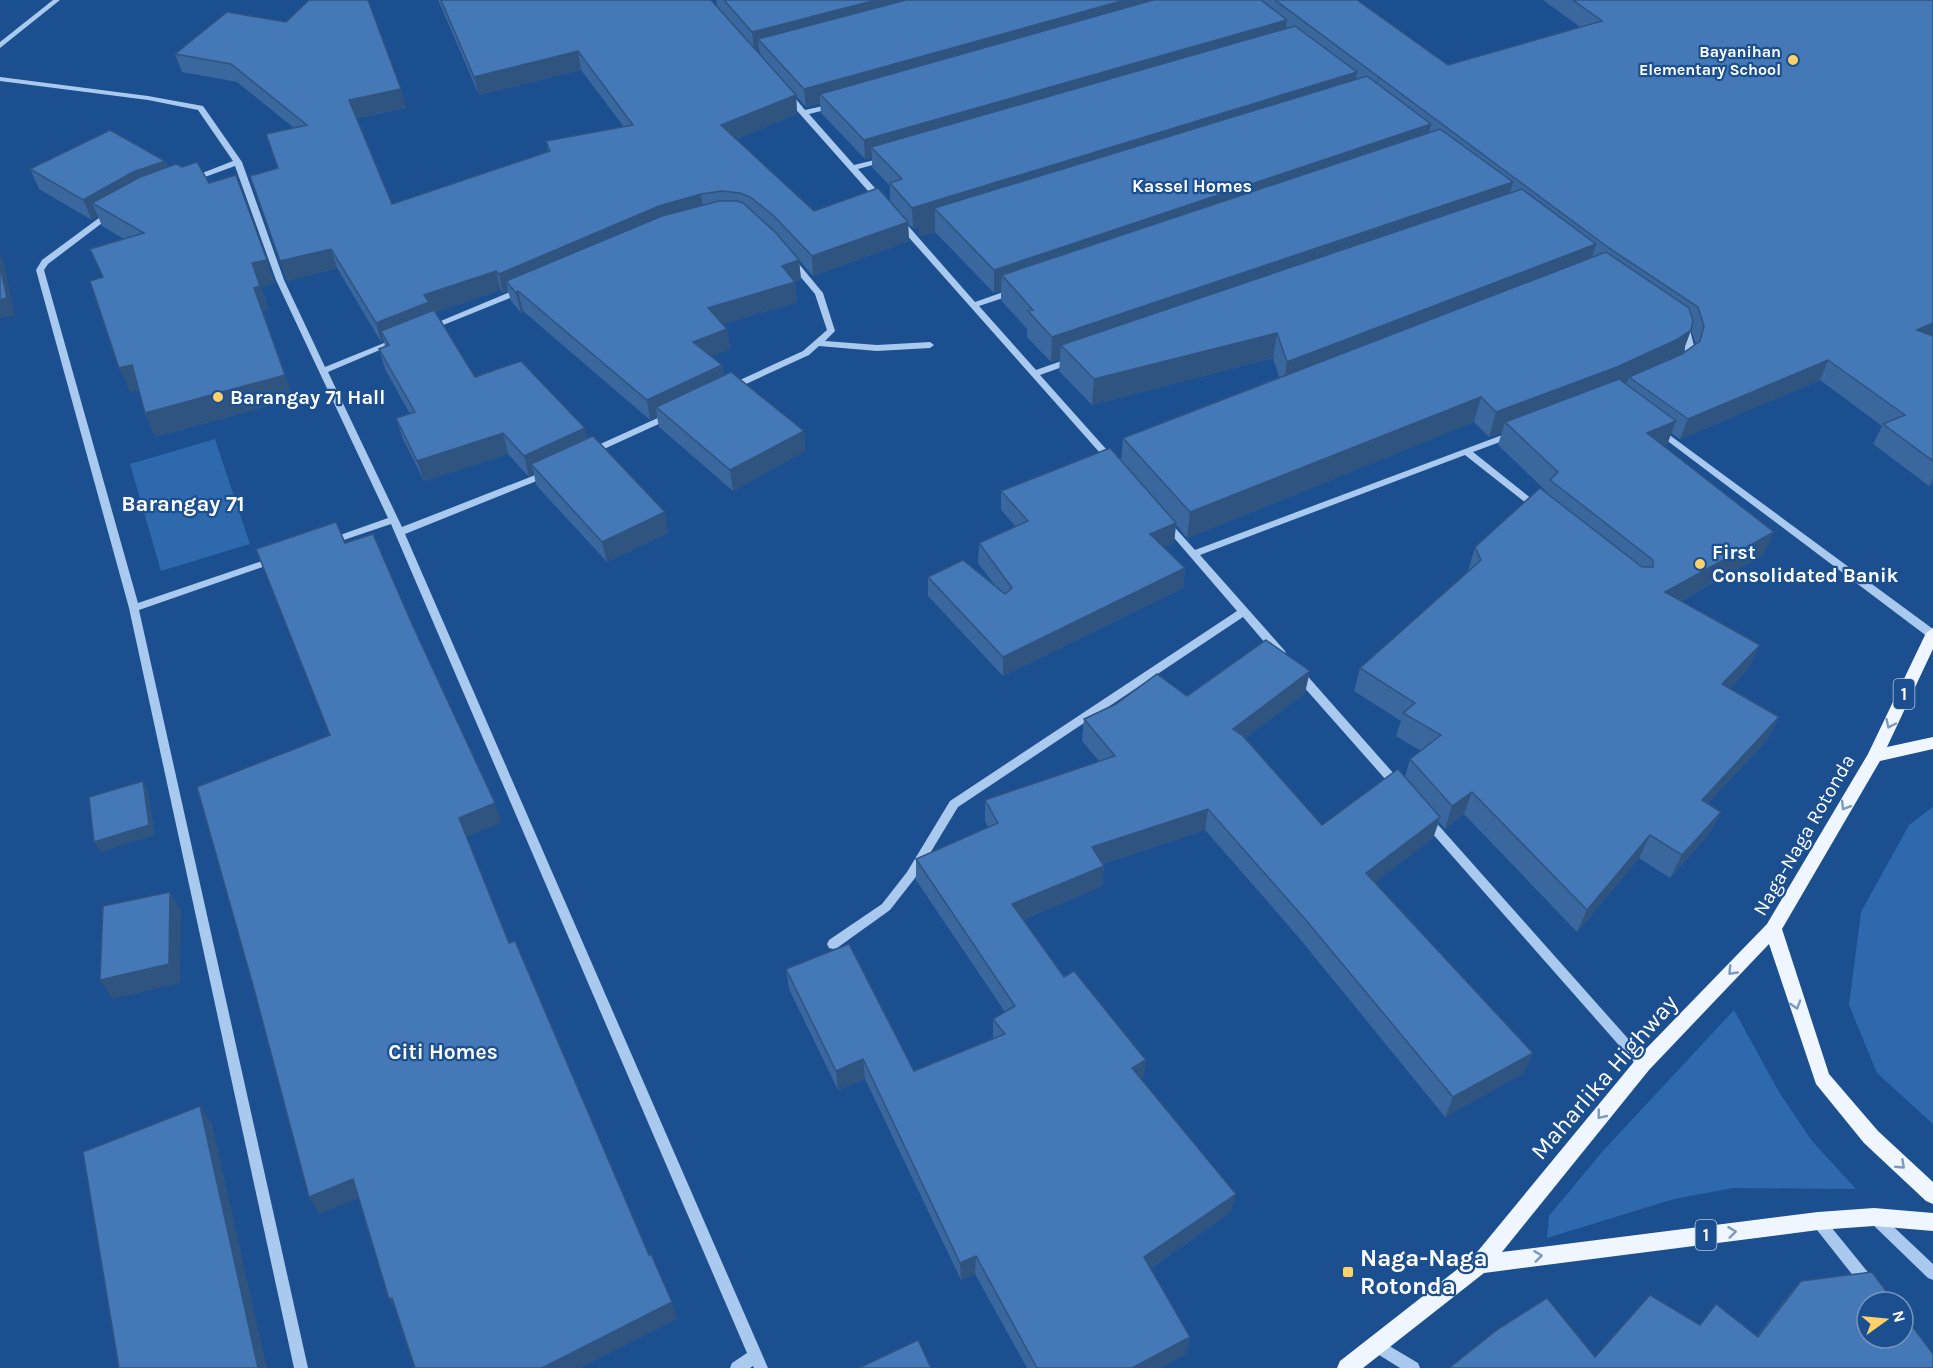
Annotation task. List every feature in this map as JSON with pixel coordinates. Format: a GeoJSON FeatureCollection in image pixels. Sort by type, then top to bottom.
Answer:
{"type":"FeatureCollection","features":[{"type":"Feature","properties":{"kind":"main road","name":"1"},"geometry":{"type":"LineString","coordinates":[[1875,756],[1933,634]]}},
{"type":"Feature","properties":{"kind":"main road","name":"Naga-Naga Rotonda"},"geometry":{"type":"LineString","coordinates":[[1933,743],[1875,756],[1773,929],[1822,1078],[1871,1137],[1933,1195]]}},
{"type":"Feature","properties":{"kind":"main road","name":"Maharlika Highway"},"geometry":{"type":"LineString","coordinates":[[1347,1368],[1480,1264],[1643,1064],[1773,929]]}},
{"type":"Feature","properties":{"kind":"main road","name":"1"},"geometry":{"type":"LineString","coordinates":[[1480,1264],[1818,1221],[1874,1217],[1933,1222]]}},
{"type":"Feature","properties":{"kind":"street"},"geometry":{"type":"LineString","coordinates":[[0,46],[57,0]]}},
{"type":"Feature","properties":{"kind":"street"},"geometry":{"type":"LineString","coordinates":[[0,79],[147,98],[200,108],[238,162],[280,280],[399,532],[759,1362],[737,1368]]}},
{"type":"Feature","properties":{"kind":"street"},"geometry":{"type":"LineString","coordinates":[[782,88],[889,210]]}},
{"type":"Feature","properties":{"kind":"street"},"geometry":{"type":"LineString","coordinates":[[804,113],[838,104]]}},
{"type":"Feature","properties":{"kind":"street"},"geometry":{"type":"LineString","coordinates":[[853,168],[898,155]]}},
{"type":"Feature","properties":{"kind":"street"},"geometry":{"type":"LineString","coordinates":[[186,181],[238,162]]}},
{"type":"Feature","properties":{"kind":"street"},"geometry":{"type":"LineString","coordinates":[[114,212],[45,262],[40,270],[134,608],[302,1368]]}},
{"type":"Feature","properties":{"kind":"street"},"geometry":{"type":"LineString","coordinates":[[896,218],[1118,468]]}},
{"type":"Feature","properties":{"kind":"street"},"geometry":{"type":"LineString","coordinates":[[911,234],[922,231]]}},
{"type":"Feature","properties":{"kind":"street"},"geometry":{"type":"LineString","coordinates":[[720,393],[806,353],[831,331],[819,293],[782,249]]}},
{"type":"Feature","properties":{"kind":"street"},"geometry":{"type":"LineString","coordinates":[[420,332],[529,288]]}},
{"type":"Feature","properties":{"kind":"street"},"geometry":{"type":"LineString","coordinates":[[974,305],[1019,290]]}},
{"type":"Feature","properties":{"kind":"street"},"geometry":{"type":"LineString","coordinates":[[1671,369],[1688,357],[1690,346],[1686,330],[1677,324]]}},
{"type":"Feature","properties":{"kind":"street"},"geometry":{"type":"LineString","coordinates":[[322,371],[409,336]]}},
{"type":"Feature","properties":{"kind":"street"},"geometry":{"type":"LineString","coordinates":[[818,343],[877,348],[930,345]]}},
{"type":"Feature","properties":{"kind":"street"},"geometry":{"type":"LineString","coordinates":[[1034,374],[1079,358]]}},
{"type":"Feature","properties":{"kind":"street"},"geometry":{"type":"LineString","coordinates":[[582,457],[676,412]]}},
{"type":"Feature","properties":{"kind":"street"},"geometry":{"type":"LineString","coordinates":[[1650,424],[1933,634]]}},
{"type":"Feature","properties":{"kind":"street"},"geometry":{"type":"LineString","coordinates":[[1193,554],[1518,432]]}},
{"type":"Feature","properties":{"kind":"street"},"geometry":{"type":"LineString","coordinates":[[1466,451],[1548,516]]}},
{"type":"Feature","properties":{"kind":"street"},"geometry":{"type":"LineString","coordinates":[[1110,460],[1122,456]]}},
{"type":"Feature","properties":{"kind":"street"},"geometry":{"type":"LineString","coordinates":[[399,532],[552,471]]}},
{"type":"Feature","properties":{"kind":"street"},"geometry":{"type":"LineString","coordinates":[[314,547],[393,520]]}},
{"type":"Feature","properties":{"kind":"street"},"geometry":{"type":"LineString","coordinates":[[1163,520],[1408,798]]}},
{"type":"Feature","properties":{"kind":"street"},"geometry":{"type":"LineString","coordinates":[[134,608],[280,558]]}},
{"type":"Feature","properties":{"kind":"street"},"geometry":{"type":"LineString","coordinates":[[833,944],[886,907],[911,875],[954,804],[1244,611]]}},
{"type":"Feature","properties":{"kind":"street"},"geometry":{"type":"LineString","coordinates":[[1424,815],[1643,1064]]}},
{"type":"Feature","properties":{"kind":"street"},"geometry":{"type":"LineString","coordinates":[[1874,1217],[1933,1273]]}},
{"type":"Feature","properties":{"kind":"street"},"geometry":{"type":"LineString","coordinates":[[1818,1221],[1873,1290]]}},
{"type":"Feature","properties":{"kind":"street"},"geometry":{"type":"LineString","coordinates":[[1376,1345],[1413,1368]]}},
{"type":"Feature","properties":{"kind":"shaded area"},"geometry":{"type":"Polygon","coordinates":[[[215,439],[250,544],[161,571],[130,464],[215,439]]]}},
{"type":"Feature","properties":{"kind":"shaded area"},"geometry":{"type":"Polygon","coordinates":[[[1933,807],[1933,1124],[1877,1073],[1849,1005],[1861,912],[1909,825],[1933,807]]]}},
{"type":"Feature","properties":{"kind":"shaded area"},"geometry":{"type":"Polygon","coordinates":[[[1734,1010],[1779,1092],[1812,1141],[1856,1189],[1733,1188],[1674,1199],[1547,1238],[1549,1216],[1602,1152],[1734,1010]]]}},
{"type":"Feature","properties":{"kind":"building"},"geometry":{"type":"Polygon","coordinates":[[[309,0],[368,0],[401,89],[349,100],[392,204],[550,151],[546,141],[633,125],[578,51],[474,77],[441,0],[711,0],[796,95],[721,125],[814,211],[878,188],[908,222],[812,256],[773,215],[750,197],[740,193],[722,191],[701,194],[659,206],[499,274],[496,271],[424,295],[429,302],[376,323],[331,249],[280,261],[250,176],[278,168],[266,134],[307,125],[231,64],[175,54],[227,12],[286,22],[309,0]]]}},
{"type":"Feature","properties":{"kind":"building"},"geometry":{"type":"Polygon","coordinates":[[[724,0],[876,0],[752,32],[724,0]]]}},
{"type":"Feature","properties":{"kind":"building"},"geometry":{"type":"Polygon","coordinates":[[[906,0],[1125,0],[804,89],[758,39],[906,0]]]}},
{"type":"Feature","properties":{"kind":"building"},"geometry":{"type":"Polygon","coordinates":[[[1153,0],[1261,0],[1287,20],[864,140],[820,94],[1153,0]]]}},
{"type":"Feature","properties":{"kind":"building"},"geometry":{"type":"Polygon","coordinates":[[[1275,0],[1357,0],[1448,65],[1602,21],[1573,0],[1933,0],[1933,323],[1917,330],[1933,336],[1933,461],[1883,424],[1905,415],[1828,360],[1688,419],[1629,377],[1682,354],[1700,341],[1704,326],[1698,307],[1609,248],[1275,0]]]}},
{"type":"Feature","properties":{"kind":"building"},"geometry":{"type":"Polygon","coordinates":[[[1295,26],[1357,72],[912,208],[890,183],[902,179],[871,147],[1295,26]]]}},
{"type":"Feature","properties":{"kind":"building"},"geometry":{"type":"Polygon","coordinates":[[[1367,76],[1431,124],[994,270],[935,209],[918,213],[1367,76]]]}},
{"type":"Feature","properties":{"kind":"building"},"geometry":{"type":"Polygon","coordinates":[[[1440,129],[1513,182],[1052,337],[1028,311],[1033,310],[1002,275],[1440,129]]]}},
{"type":"Feature","properties":{"kind":"building"},"geometry":{"type":"Polygon","coordinates":[[[110,130],[165,161],[133,172],[83,200],[30,169],[110,130]]]}},
{"type":"Feature","properties":{"kind":"building"},"geometry":{"type":"Polygon","coordinates":[[[197,162],[209,183],[236,175],[267,260],[252,263],[260,286],[254,288],[285,375],[145,413],[132,365],[119,368],[90,281],[103,277],[90,249],[144,233],[92,203],[140,177],[176,164],[182,167],[197,162]]]}},
{"type":"Feature","properties":{"kind":"building"},"geometry":{"type":"Polygon","coordinates":[[[1522,189],[1596,244],[1287,362],[1277,333],[1094,379],[1061,345],[1522,189]]]}},
{"type":"Feature","properties":{"kind":"building"},"geometry":{"type":"Polygon","coordinates":[[[719,201],[743,203],[776,233],[799,260],[782,266],[795,282],[708,308],[727,329],[693,342],[722,365],[647,400],[518,291],[516,293],[506,281],[662,216],[719,201]]]}},
{"type":"Feature","properties":{"kind":"building"},"geometry":{"type":"Polygon","coordinates":[[[1606,252],[1689,308],[1693,321],[1691,330],[1676,340],[1617,367],[1496,412],[1481,397],[1190,512],[1123,438],[1606,252]]]}},
{"type":"Feature","properties":{"kind":"building"},"geometry":{"type":"Polygon","coordinates":[[[0,266],[7,298],[0,300],[0,266]]]}},
{"type":"Feature","properties":{"kind":"building"},"geometry":{"type":"Polygon","coordinates":[[[434,310],[475,377],[521,361],[585,428],[524,456],[503,433],[417,461],[396,418],[415,412],[379,349],[389,345],[381,331],[434,310]]]}},
{"type":"Feature","properties":{"kind":"building"},"geometry":{"type":"Polygon","coordinates":[[[731,372],[804,431],[730,470],[656,407],[731,372]]]}},
{"type":"Feature","properties":{"kind":"building"},"geometry":{"type":"Polygon","coordinates":[[[1619,379],[1676,421],[1647,433],[1774,532],[1665,592],[1760,645],[1722,684],[1779,717],[1702,800],[1721,812],[1682,855],[1650,835],[1587,910],[1472,792],[1452,806],[1410,759],[1441,735],[1403,713],[1415,703],[1360,668],[1481,560],[1475,547],[1540,488],[1642,567],[1653,567],[1653,560],[1550,480],[1558,472],[1505,422],[1619,379]]]}},
{"type":"Feature","properties":{"kind":"building"},"geometry":{"type":"Polygon","coordinates":[[[593,436],[665,512],[602,542],[531,464],[593,436]]]}},
{"type":"Feature","properties":{"kind":"building"},"geometry":{"type":"Polygon","coordinates":[[[1110,448],[1176,523],[1150,534],[1185,568],[1003,657],[928,577],[963,560],[1005,594],[1012,588],[979,543],[1028,521],[1001,491],[1110,448]]]}},
{"type":"Feature","properties":{"kind":"building"},"geometry":{"type":"Polygon","coordinates":[[[336,522],[345,543],[373,534],[495,803],[459,818],[509,943],[515,941],[649,1255],[651,1254],[672,1302],[542,1368],[415,1368],[392,1298],[389,1299],[353,1179],[309,1197],[197,787],[330,735],[256,549],[336,522]]]}},
{"type":"Feature","properties":{"kind":"building"},"geometry":{"type":"Polygon","coordinates":[[[1266,640],[1310,671],[1233,729],[1243,736],[1322,825],[1398,769],[1440,817],[1366,873],[1533,1053],[1453,1097],[1305,919],[1208,809],[1092,847],[1104,866],[1012,904],[1064,977],[1074,971],[1146,1060],[1132,1068],[1236,1194],[1144,1257],[1190,1337],[1132,1368],[1037,1368],[976,1256],[960,1263],[863,1059],[836,1071],[786,969],[849,944],[914,1071],[1005,1034],[993,1019],[1015,1006],[916,859],[998,823],[985,800],[1115,756],[1084,719],[1116,704],[1157,674],[1187,696],[1266,640]]]}},
{"type":"Feature","properties":{"kind":"building"},"geometry":{"type":"Polygon","coordinates":[[[143,781],[149,825],[94,842],[89,797],[143,781]]]}},
{"type":"Feature","properties":{"kind":"building"},"geometry":{"type":"Polygon","coordinates":[[[170,892],[169,964],[100,980],[103,906],[170,892]]]}},
{"type":"Feature","properties":{"kind":"building"},"geometry":{"type":"Polygon","coordinates":[[[200,1106],[258,1368],[119,1368],[83,1152],[200,1106]]]}},
{"type":"Feature","properties":{"kind":"building"},"geometry":{"type":"Polygon","coordinates":[[[1872,1272],[1885,1290],[1855,1290],[1855,1350],[1915,1350],[1915,1330],[1933,1354],[1933,1368],[1449,1368],[1498,1329],[1547,1298],[1595,1357],[1650,1295],[1700,1325],[1716,1304],[1758,1337],[1801,1281],[1872,1272]]]}},
{"type":"Feature","properties":{"kind":"building"},"geometry":{"type":"Polygon","coordinates":[[[918,1340],[931,1368],[859,1368],[918,1340]]]}},
{"type":"Feature","properties":{"kind":"place","name":"Bayanihan Elementary School"},"geometry":{"type":"Point","coordinates":[1793,60]}},
{"type":"Feature","properties":{"kind":"place","name":"Barangay 71 Hall"},"geometry":{"type":"Point","coordinates":[218,397]}},
{"type":"Feature","properties":{"kind":"place","name":"First Consolidated Banik"},"geometry":{"type":"Point","coordinates":[1700,564]}},
{"type":"Feature","properties":{"kind":"place","name":"Naga-Naga Rotonda"},"geometry":{"type":"Point","coordinates":[1348,1272]}},
{"type":"Feature","properties":{"kind":"district","name":"Kassel Homes"},"geometry":{"type":"Point","coordinates":[1192,186]}},
{"type":"Feature","properties":{"kind":"district","name":"Barangay 71"},"geometry":{"type":"Point","coordinates":[183,504]}},
{"type":"Feature","properties":{"kind":"district","name":"Citi Homes"},"geometry":{"type":"Point","coordinates":[443,1052]}}]}
